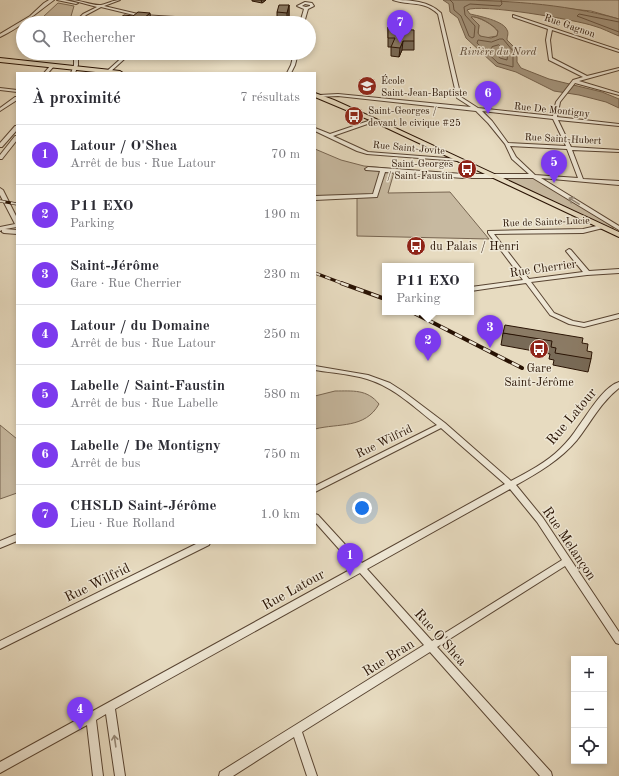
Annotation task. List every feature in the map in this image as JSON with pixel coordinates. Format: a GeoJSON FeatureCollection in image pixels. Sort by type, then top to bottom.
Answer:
{"type":"FeatureCollection","features":[{"type":"Feature","properties":{"kind":"main road"},"geometry":{"type":"LineString","coordinates":[[0,60],[73,70],[108,72]]}},
{"type":"Feature","properties":{"kind":"main road"},"geometry":{"type":"LineString","coordinates":[[317,96],[374,120],[619,235]]}},
{"type":"Feature","properties":{"kind":"street"},"geometry":{"type":"LineString","coordinates":[[32,16],[45,4],[52,0]]}},
{"type":"Feature","properties":{"kind":"street"},"geometry":{"type":"LineString","coordinates":[[36,16],[49,4],[58,0],[123,11]]}},
{"type":"Feature","properties":{"kind":"street"},"geometry":{"type":"LineString","coordinates":[[73,0],[142,16]]}},
{"type":"Feature","properties":{"kind":"street"},"geometry":{"type":"LineString","coordinates":[[83,16],[97,7],[118,0]]}},
{"type":"Feature","properties":{"kind":"street"},"geometry":{"type":"LineString","coordinates":[[395,0],[428,6],[438,10],[459,98],[459,107]]}},
{"type":"Feature","properties":{"kind":"street"},"geometry":{"type":"LineString","coordinates":[[304,16],[306,8]]}},
{"type":"Feature","properties":{"kind":"street","name":"Rue Gagnon"},"geometry":{"type":"LineString","coordinates":[[514,16],[619,51]]}},
{"type":"Feature","properties":{"kind":"street"},"geometry":{"type":"LineString","coordinates":[[0,36],[16,26]]}},
{"type":"Feature","properties":{"kind":"street"},"geometry":{"type":"LineString","coordinates":[[550,28],[548,40],[550,60],[586,77]]}},
{"type":"Feature","properties":{"kind":"street"},"geometry":{"type":"LineString","coordinates":[[0,40],[16,30]]}},
{"type":"Feature","properties":{"kind":"street"},"geometry":{"type":"LineString","coordinates":[[73,70],[76,60]]}},
{"type":"Feature","properties":{"kind":"street"},"geometry":{"type":"LineString","coordinates":[[108,72],[121,60]]}},
{"type":"Feature","properties":{"kind":"street"},"geometry":{"type":"LineString","coordinates":[[290,72],[294,60]]}},
{"type":"Feature","properties":{"kind":"street"},"geometry":{"type":"LineString","coordinates":[[293,65],[296,69],[295,72]]}},
{"type":"Feature","properties":{"kind":"street"},"geometry":{"type":"LineString","coordinates":[[47,72],[52,66]]}},
{"type":"Feature","properties":{"kind":"street"},"geometry":{"type":"LineString","coordinates":[[581,180],[569,147],[555,118],[558,102],[562,94],[573,82],[619,68]]}},
{"type":"Feature","properties":{"kind":"street"},"geometry":{"type":"LineString","coordinates":[[573,82],[619,94]]}},
{"type":"Feature","properties":{"kind":"street"},"geometry":{"type":"LineString","coordinates":[[0,89],[16,91]]}},
{"type":"Feature","properties":{"kind":"street","name":"Rue De Montigny"},"geometry":{"type":"LineString","coordinates":[[317,96],[338,95],[374,98],[619,125]]}},
{"type":"Feature","properties":{"kind":"street"},"geometry":{"type":"LineString","coordinates":[[459,98],[478,110],[490,122],[507,144],[514,158],[534,176],[619,228]]}},
{"type":"Feature","properties":{"kind":"street"},"geometry":{"type":"LineString","coordinates":[[0,110],[16,99]]}},
{"type":"Feature","properties":{"kind":"street"},"geometry":{"type":"LineString","coordinates":[[329,136],[374,120]]}},
{"type":"Feature","properties":{"kind":"street"},"geometry":{"type":"LineString","coordinates":[[0,146],[16,128]]}},
{"type":"Feature","properties":{"kind":"street","name":"Rue Saint-Jovite"},"geometry":{"type":"LineString","coordinates":[[316,130],[368,153],[459,160]]}},
{"type":"Feature","properties":{"kind":"street"},"geometry":{"type":"LineString","coordinates":[[9,136],[16,137]]}},
{"type":"Feature","properties":{"kind":"street"},"geometry":{"type":"LineString","coordinates":[[0,158],[16,138]]}},
{"type":"Feature","properties":{"kind":"street","name":"Rue Saint-Hubert"},"geometry":{"type":"LineString","coordinates":[[507,144],[619,151]]}},
{"type":"Feature","properties":{"kind":"street"},"geometry":{"type":"LineString","coordinates":[[368,168],[463,176],[534,176],[619,183]]}},
{"type":"Feature","properties":{"kind":"street"},"geometry":{"type":"LineString","coordinates":[[316,198],[375,196],[383,170]]}},
{"type":"Feature","properties":{"kind":"street"},"geometry":{"type":"LineString","coordinates":[[0,190],[16,222]]}},
{"type":"Feature","properties":{"kind":"street"},"geometry":{"type":"LineString","coordinates":[[0,230],[16,224]]}},
{"type":"Feature","properties":{"kind":"street","name":"Rue de Sainte-Lucie"},"geometry":{"type":"LineString","coordinates":[[526,282],[490,232],[583,231],[601,227]]}},
{"type":"Feature","properties":{"kind":"street"},"geometry":{"type":"LineString","coordinates":[[0,230],[16,232]]}},
{"type":"Feature","properties":{"kind":"street"},"geometry":{"type":"LineString","coordinates":[[569,251],[587,273]]}},
{"type":"Feature","properties":{"kind":"street","name":"Rue Cherrier"},"geometry":{"type":"LineString","coordinates":[[474,289],[587,273],[619,271]]}},
{"type":"Feature","properties":{"kind":"street"},"geometry":{"type":"LineString","coordinates":[[526,282],[552,314],[571,323],[584,326],[619,316]]}},
{"type":"Feature","properties":{"kind":"street","name":"Rue Melançon"},"geometry":{"type":"LineString","coordinates":[[316,368],[356,374],[388,385],[442,425],[510,484],[535,514],[619,640]]}},
{"type":"Feature","properties":{"kind":"street","name":"Rue Latour"},"geometry":{"type":"LineString","coordinates":[[0,768],[546,464],[566,448],[603,398],[619,384]]}},
{"type":"Feature","properties":{"kind":"street","name":"Rue Wilfrid"},"geometry":{"type":"LineString","coordinates":[[316,488],[442,425]]}},
{"type":"Feature","properties":{"kind":"street","name":"Rue O'Shea"},"geometry":{"type":"LineString","coordinates":[[316,518],[547,776]]}},
{"type":"Feature","properties":{"kind":"street"},"geometry":{"type":"LineString","coordinates":[[0,545],[16,537]]}},
{"type":"Feature","properties":{"kind":"street","name":"Rue Wilfrid"},"geometry":{"type":"LineString","coordinates":[[0,645],[204,544]]}},
{"type":"Feature","properties":{"kind":"street","name":"Rue Bran"},"geometry":{"type":"LineString","coordinates":[[224,776],[566,561]]}},
{"type":"Feature","properties":{"kind":"street"},"geometry":{"type":"LineString","coordinates":[[110,706],[120,776]]}},
{"type":"Feature","properties":{"kind":"street"},"geometry":{"type":"LineString","coordinates":[[91,718],[98,776]]}},
{"type":"Feature","properties":{"kind":"street"},"geometry":{"type":"LineString","coordinates":[[297,731],[312,776]]}},
{"type":"Feature","properties":{"kind":"shaded area"},"geometry":{"type":"Polygon","coordinates":[[[479,0],[619,0],[619,19],[591,11],[479,0]]]}},
{"type":"Feature","properties":{"kind":"shaded area"},"geometry":{"type":"Polygon","coordinates":[[[58,3],[74,6],[71,16],[44,16],[58,3]]]}},
{"type":"Feature","properties":{"kind":"shaded area"},"geometry":{"type":"Polygon","coordinates":[[[470,16],[481,19],[496,29],[498,32],[497,36],[485,38],[478,35],[479,25],[470,16]]]}},
{"type":"Feature","properties":{"kind":"shaded area"},"geometry":{"type":"Polygon","coordinates":[[[316,149],[341,160],[364,166],[395,169],[388,193],[450,192],[489,239],[357,236],[357,196],[316,196],[316,149]]]}},
{"type":"Feature","properties":{"kind":"shaded area"},"geometry":{"type":"Polygon","coordinates":[[[493,176],[534,176],[613,227],[613,229],[609,228],[493,176]]]}},
{"type":"Feature","properties":{"kind":"shaded area"},"geometry":{"type":"Polygon","coordinates":[[[335,391],[354,391],[365,393],[379,404],[366,418],[359,421],[351,424],[316,429],[316,396],[335,391]]]}},
{"type":"Feature","properties":{"kind":"shaded area"},"geometry":{"type":"Polygon","coordinates":[[[0,425],[16,438],[16,493],[0,499],[0,425]]]}},
{"type":"Feature","properties":{"kind":"water","name":"Rivière du Nord"},"geometry":{"type":"Polygon","coordinates":[[[443,0],[509,2],[576,9],[619,19],[619,36],[584,23],[550,16],[508,10],[475,8],[467,10],[470,14],[491,19],[505,27],[508,32],[507,40],[517,50],[517,62],[521,68],[549,79],[602,92],[619,99],[619,108],[606,102],[579,95],[554,91],[516,72],[496,66],[466,38],[458,18],[450,12],[449,4],[443,0]],[[471,17],[479,25],[478,33],[480,36],[491,38],[497,36],[498,31],[493,26],[471,17]]]}},
{"type":"Feature","properties":{"kind":"building"},"geometry":{"type":"Polygon","coordinates":[[[279,5],[289,5],[287,13],[277,12],[279,5]]]}},
{"type":"Feature","properties":{"kind":"building"},"geometry":{"type":"Polygon","coordinates":[[[138,12],[150,13],[146,16],[133,16],[138,12]]]}},
{"type":"Feature","properties":{"kind":"building"},"geometry":{"type":"Polygon","coordinates":[[[393,20],[402,22],[398,29],[414,30],[414,41],[403,41],[400,48],[391,47],[395,38],[388,38],[388,27],[390,27],[393,20]]]}},
{"type":"Feature","properties":{"kind":"building"},"geometry":{"type":"Polygon","coordinates":[[[505,325],[583,338],[582,343],[588,344],[587,351],[592,352],[591,359],[555,353],[556,348],[551,347],[552,341],[503,333],[505,325]]]}},
{"type":"Feature","properties":{"kind":"railway"},"geometry":{"type":"LineString","coordinates":[[0,201],[16,204]]}},
{"type":"Feature","properties":{"kind":"railway"},"geometry":{"type":"LineString","coordinates":[[316,273],[344,284]]}},
{"type":"Feature","properties":{"kind":"railway"},"geometry":{"type":"LineString","coordinates":[[341,283],[382,298]]}},
{"type":"Feature","properties":{"kind":"railway"},"geometry":{"type":"LineString","coordinates":[[418,315],[522,368]]}},
{"type":"Feature","properties":{"kind":"place","name":"CHSLD Saint-Jérôme"},"geometry":{"type":"Point","coordinates":[400,43]}},
{"type":"Feature","properties":{"kind":"place","name":"École Saint-Jean-Baptiste"},"geometry":{"type":"Point","coordinates":[367,86]}},
{"type":"Feature","properties":{"kind":"place","name":"Labelle / De Montigny"},"geometry":{"type":"Point","coordinates":[488,114]}},
{"type":"Feature","properties":{"kind":"place","name":"Saint-Georges / devant le civique #25"},"geometry":{"type":"Point","coordinates":[354,116]}},
{"type":"Feature","properties":{"kind":"place","name":"Saint-Georges / Saint-Faustin"},"geometry":{"type":"Point","coordinates":[467,169]}},
{"type":"Feature","properties":{"kind":"place","name":"Labelle / Saint-Faustin"},"geometry":{"type":"Point","coordinates":[554,183]}},
{"type":"Feature","properties":{"kind":"place","name":"du Palais / Henri"},"geometry":{"type":"Point","coordinates":[416,246]}},
{"type":"Feature","properties":{"kind":"place","name":"Saint-Jérôme"},"geometry":{"type":"Point","coordinates":[490,348]}},
{"type":"Feature","properties":{"kind":"place","name":"Gare Saint-Jérôme"},"geometry":{"type":"Point","coordinates":[539,349]}},
{"type":"Feature","properties":{"kind":"place","name":"P11 EXO"},"geometry":{"type":"Point","coordinates":[428,361]}},
{"type":"Feature","properties":{"kind":"place","name":"Latour / O'Shea"},"geometry":{"type":"Point","coordinates":[350,576]}},
{"type":"Feature","properties":{"kind":"place","name":"Latour / du Domaine"},"geometry":{"type":"Point","coordinates":[80,730]}}]}
